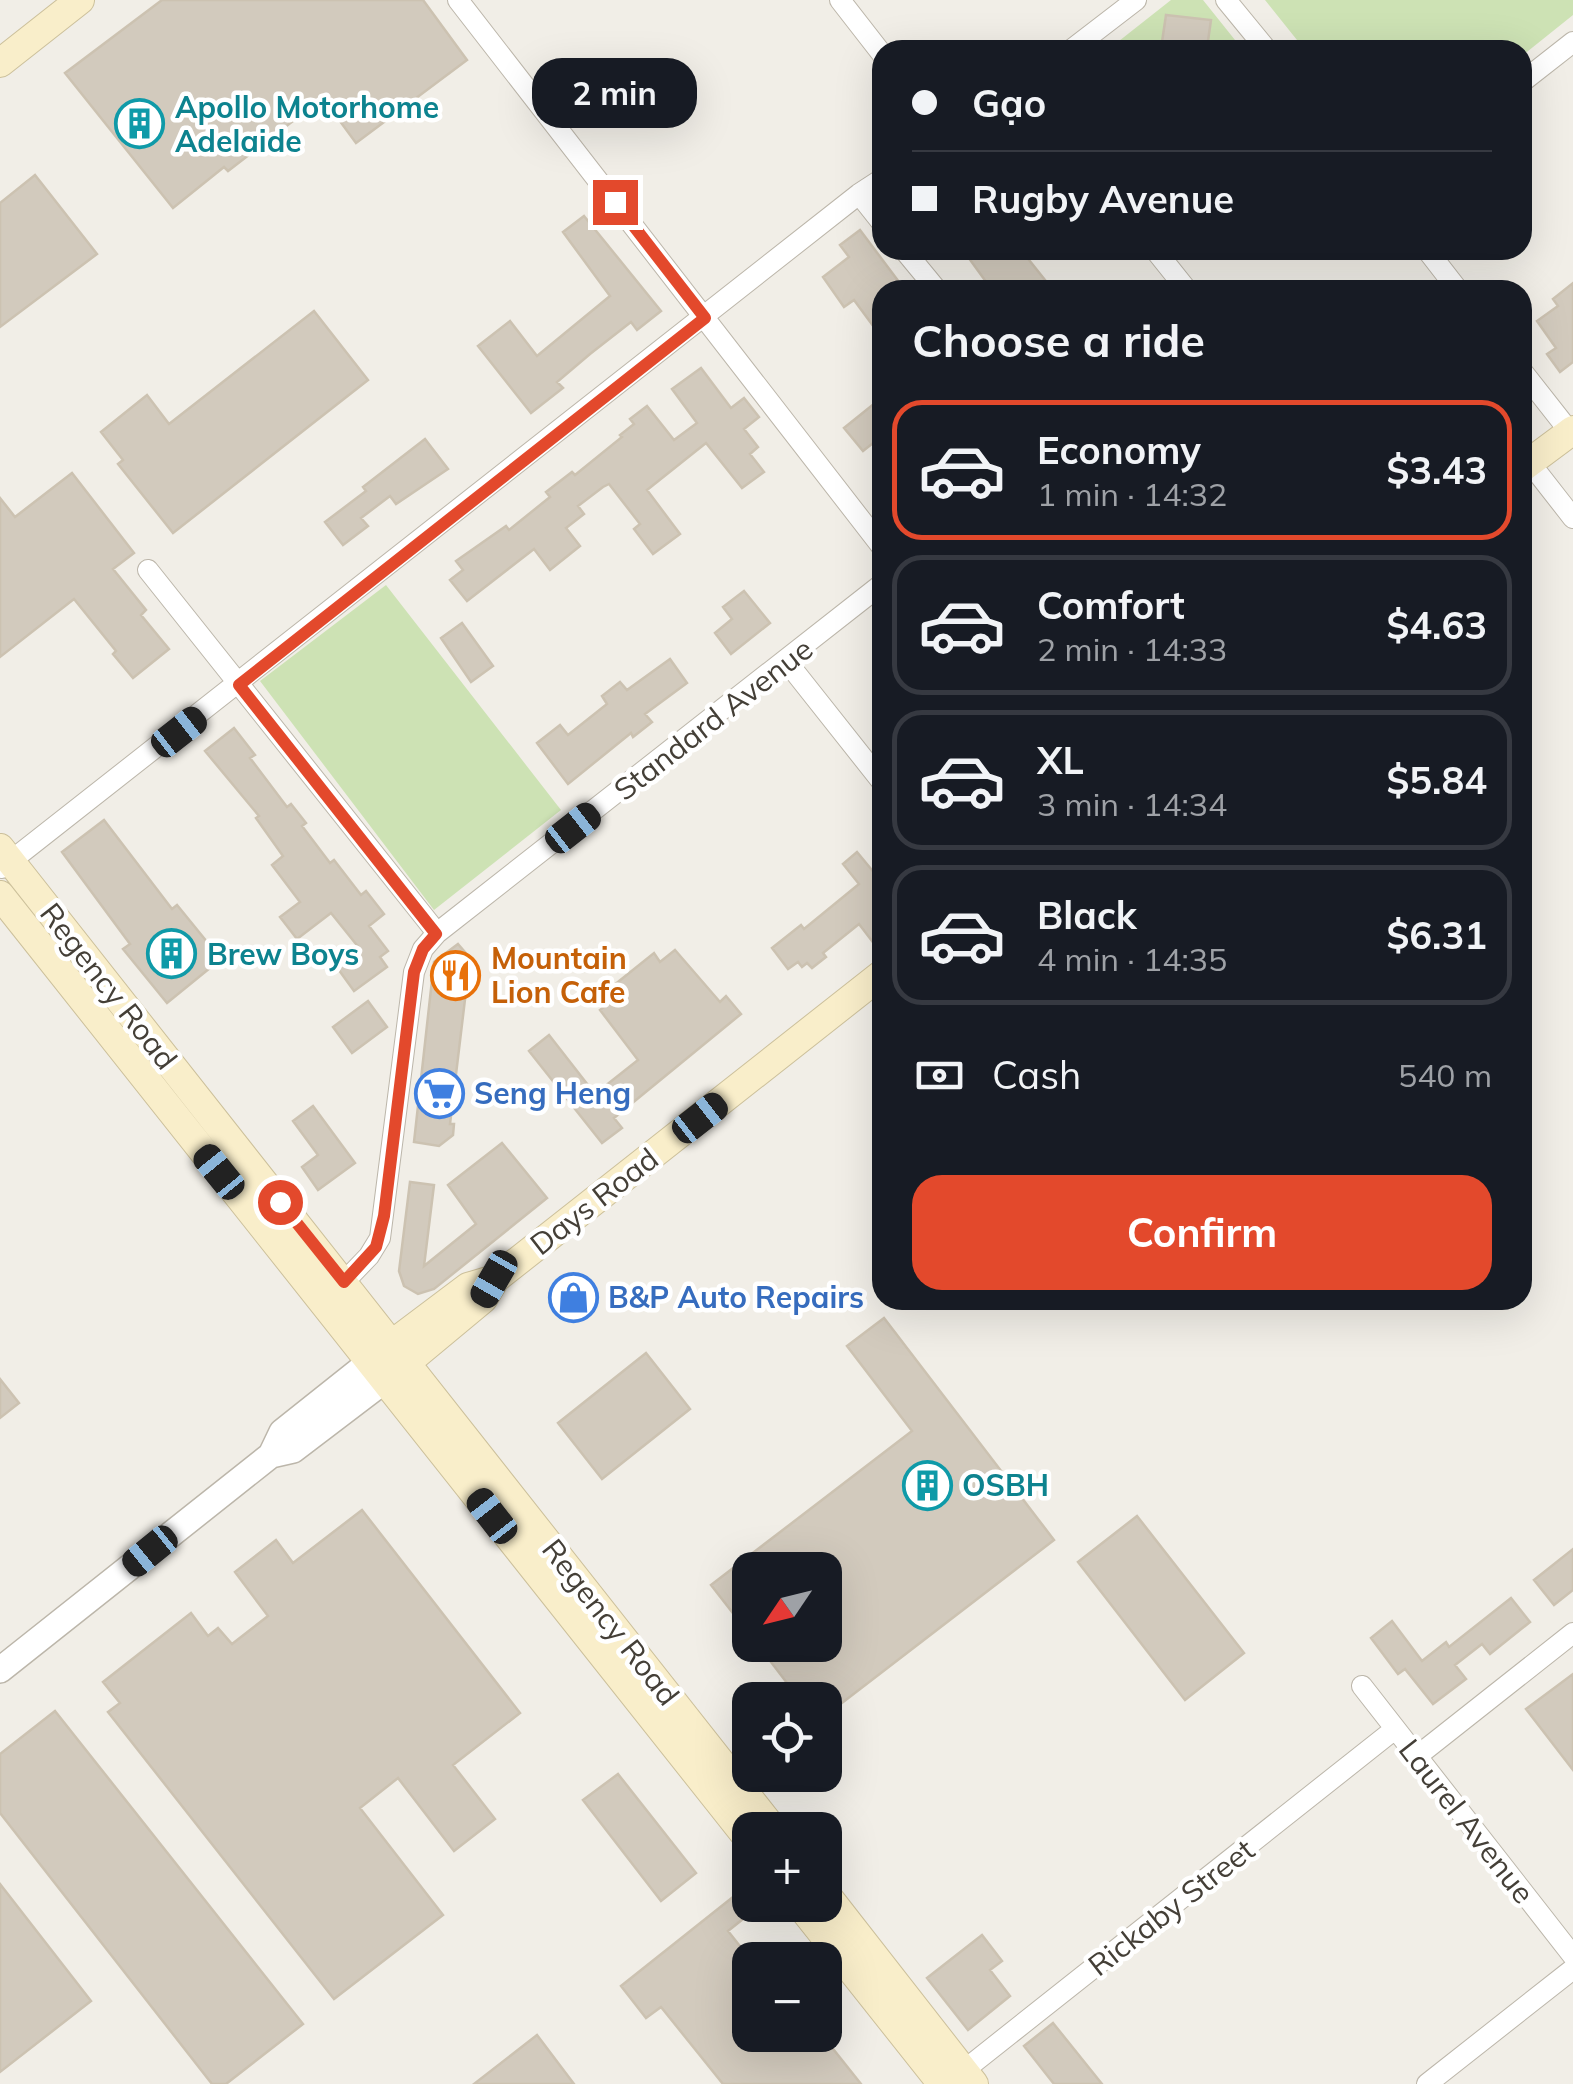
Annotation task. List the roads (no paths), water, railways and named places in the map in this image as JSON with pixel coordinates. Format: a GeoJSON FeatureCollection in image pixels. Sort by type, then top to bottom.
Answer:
{"type":"FeatureCollection","features":[{"type":"Feature","properties":{"kind":"main road"},"geometry":{"type":"LineString","coordinates":[[0,63],[80,0]]}},
{"type":"Feature","properties":{"kind":"main road"},"geometry":{"type":"LineString","coordinates":[[1532,461],[1572,431]]}},
{"type":"Feature","properties":{"kind":"main road","name":"Regency Road"},"geometry":{"type":"LineString","coordinates":[[4,860],[348,1287],[388,1362],[732,1817]]}},
{"type":"Feature","properties":{"kind":"main road","name":"Regency Road"},"geometry":{"type":"LineString","coordinates":[[0,894],[759,1812]]}},
{"type":"Feature","properties":{"kind":"main road","name":"Days Road"},"geometry":{"type":"LineString","coordinates":[[388,1362],[438,1310],[468,1287],[494,1279],[872,982]]}},
{"type":"Feature","properties":{"kind":"main road","name":"Days Road"},"geometry":{"type":"LineString","coordinates":[[388,1362],[483,1299],[494,1279]]}},
{"type":"Feature","properties":{"kind":"main road"},"geometry":{"type":"LineString","coordinates":[[348,1287],[386,1312],[421,1316],[438,1310]]}},
{"type":"Feature","properties":{"kind":"main road"},"geometry":{"type":"LineString","coordinates":[[842,1918],[957,2081]]}},
{"type":"Feature","properties":{"kind":"main road"},"geometry":{"type":"LineString","coordinates":[[815,1922],[957,2081]]}},
{"type":"Feature","properties":{"kind":"street"},"geometry":{"type":"LineString","coordinates":[[458,0],[872,534]]}},
{"type":"Feature","properties":{"kind":"street"},"geometry":{"type":"LineString","coordinates":[[840,0],[872,41]]}},
{"type":"Feature","properties":{"kind":"street"},"geometry":{"type":"LineString","coordinates":[[1084,40],[1136,0]]}},
{"type":"Feature","properties":{"kind":"street"},"geometry":{"type":"LineString","coordinates":[[1226,0],[1259,40]]}},
{"type":"Feature","properties":{"kind":"street"},"geometry":{"type":"LineString","coordinates":[[1532,74],[1573,42]]}},
{"type":"Feature","properties":{"kind":"street"},"geometry":{"type":"LineString","coordinates":[[4,860],[239,685],[872,186]]}},
{"type":"Feature","properties":{"kind":"street"},"geometry":{"type":"LineString","coordinates":[[859,194],[872,210]]}},
{"type":"Feature","properties":{"kind":"street"},"geometry":{"type":"LineString","coordinates":[[912,260],[929,280]]}},
{"type":"Feature","properties":{"kind":"street"},"geometry":{"type":"LineString","coordinates":[[1163,260],[1178,280]]}},
{"type":"Feature","properties":{"kind":"street"},"geometry":{"type":"LineString","coordinates":[[1435,260],[1450,280]]}},
{"type":"Feature","properties":{"kind":"street"},"geometry":{"type":"LineString","coordinates":[[1532,384],[1572,431]]}},
{"type":"Feature","properties":{"kind":"street"},"geometry":{"type":"LineString","coordinates":[[1532,473],[1573,518]]}},
{"type":"Feature","properties":{"kind":"street"},"geometry":{"type":"LineString","coordinates":[[148,570],[436,934]]}},
{"type":"Feature","properties":{"kind":"street","name":"Standard Avenue"},"geometry":{"type":"LineString","coordinates":[[348,1287],[380,1238],[414,972],[423,949],[436,934],[872,592]]}},
{"type":"Feature","properties":{"kind":"street"},"geometry":{"type":"LineString","coordinates":[[787,662],[872,769]]}},
{"type":"Feature","properties":{"kind":"street","name":"Days Road"},"geometry":{"type":"LineString","coordinates":[[0,1670],[271,1455],[293,1450],[388,1362]]}},
{"type":"Feature","properties":{"kind":"street"},"geometry":{"type":"LineString","coordinates":[[1416,1757],[1573,1634]]}},
{"type":"Feature","properties":{"kind":"street","name":"Laurel Avenue"},"geometry":{"type":"LineString","coordinates":[[1362,1686],[1573,1956]]}},
{"type":"Feature","properties":{"kind":"street","name":"Rickaby Street"},"geometry":{"type":"LineString","coordinates":[[957,2081],[1395,1729]]}},
{"type":"Feature","properties":{"kind":"street"},"geometry":{"type":"LineString","coordinates":[[1427,2084],[1573,1969]]}},
{"type":"Feature","properties":{"kind":"place","name":"Apollo Motorhome Adelaide"},"geometry":{"type":"Point","coordinates":[140,124]}},
{"type":"Feature","properties":{"kind":"place","name":"Brew Boys"},"geometry":{"type":"Point","coordinates":[172,954]}},
{"type":"Feature","properties":{"kind":"place","name":"Mountain Lion Cafe"},"geometry":{"type":"Point","coordinates":[456,975]}},
{"type":"Feature","properties":{"kind":"place","name":"Seng Heng"},"geometry":{"type":"Point","coordinates":[439,1093]}},
{"type":"Feature","properties":{"kind":"place","name":"B&P Auto Repairs"},"geometry":{"type":"Point","coordinates":[573,1297]}},
{"type":"Feature","properties":{"kind":"place","name":"OSBH"},"geometry":{"type":"Point","coordinates":[927,1485]}}]}
